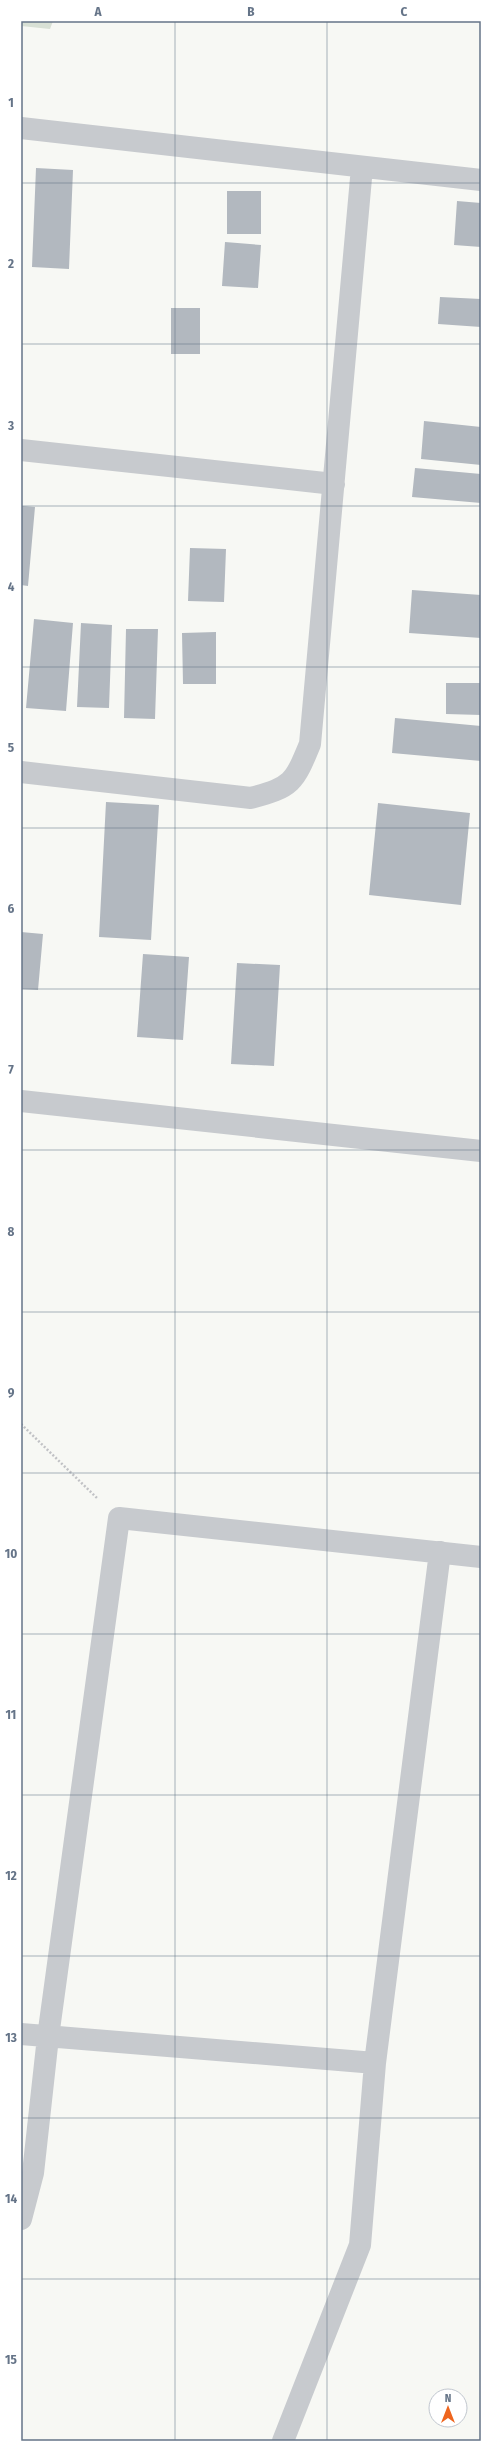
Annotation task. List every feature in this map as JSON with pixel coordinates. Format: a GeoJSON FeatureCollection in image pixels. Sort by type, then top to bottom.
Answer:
{"type":"FeatureCollection","features":[{"type":"Feature","properties":{"kind":"street"},"geometry":{"type":"LineString","coordinates":[[21,128],[481,180]]}},
{"type":"Feature","properties":{"kind":"street"},"geometry":{"type":"LineString","coordinates":[[21,772],[251,798],[280,790],[298,773],[310,744],[362,167]]}},
{"type":"Feature","properties":{"kind":"street"},"geometry":{"type":"LineString","coordinates":[[21,450],[334,484]]}},
{"type":"Feature","properties":{"kind":"street"},"geometry":{"type":"LineString","coordinates":[[21,1101],[481,1151]]}},
{"type":"Feature","properties":{"kind":"street"},"geometry":{"type":"LineString","coordinates":[[21,2220],[33,2173],[48,2037],[119,1518],[481,1557]]}},
{"type":"Feature","properties":{"kind":"street"},"geometry":{"type":"LineString","coordinates":[[283,2441],[360,2245],[375,2063],[440,1552]]}},
{"type":"Feature","properties":{"kind":"street"},"geometry":{"type":"LineString","coordinates":[[21,2034],[375,2063]]}},
{"type":"Feature","properties":{"kind":"path"},"geometry":{"type":"LineString","coordinates":[[21,1424],[119,1518]]}},
{"type":"Feature","properties":{"kind":"shaded area"},"geometry":{"type":"Polygon","coordinates":[[[21,21],[53,21],[50,29],[21,26],[21,21]]]}},
{"type":"Feature","properties":{"kind":"building"},"geometry":{"type":"Polygon","coordinates":[[[36,168],[73,170],[69,269],[32,267],[36,168]]]}},
{"type":"Feature","properties":{"kind":"building"},"geometry":{"type":"Polygon","coordinates":[[[227,191],[261,191],[261,234],[227,234],[227,191]]]}},
{"type":"Feature","properties":{"kind":"building"},"geometry":{"type":"Polygon","coordinates":[[[457,201],[481,203],[481,247],[454,245],[457,201]]]}},
{"type":"Feature","properties":{"kind":"building"},"geometry":{"type":"Polygon","coordinates":[[[225,242],[261,245],[258,288],[222,286],[225,242]]]}},
{"type":"Feature","properties":{"kind":"building"},"geometry":{"type":"Polygon","coordinates":[[[440,297],[481,299],[481,327],[438,324],[440,297]]]}},
{"type":"Feature","properties":{"kind":"building"},"geometry":{"type":"Polygon","coordinates":[[[171,308],[200,308],[200,354],[171,354],[171,308]]]}},
{"type":"Feature","properties":{"kind":"building"},"geometry":{"type":"Polygon","coordinates":[[[424,421],[481,427],[481,465],[421,459],[424,421]]]}},
{"type":"Feature","properties":{"kind":"building"},"geometry":{"type":"Polygon","coordinates":[[[415,468],[481,474],[481,503],[412,497],[415,468]]]}},
{"type":"Feature","properties":{"kind":"building"},"geometry":{"type":"Polygon","coordinates":[[[21,506],[35,507],[28,586],[21,585],[21,506]]]}},
{"type":"Feature","properties":{"kind":"building"},"geometry":{"type":"Polygon","coordinates":[[[190,548],[226,549],[224,602],[188,601],[190,548]]]}},
{"type":"Feature","properties":{"kind":"building"},"geometry":{"type":"Polygon","coordinates":[[[412,590],[481,595],[481,638],[409,633],[412,590]]]}},
{"type":"Feature","properties":{"kind":"building"},"geometry":{"type":"Polygon","coordinates":[[[34,619],[73,623],[66,711],[26,708],[34,619]]]}},
{"type":"Feature","properties":{"kind":"building"},"geometry":{"type":"Polygon","coordinates":[[[81,623],[112,625],[109,708],[77,707],[81,623]]]}},
{"type":"Feature","properties":{"kind":"building"},"geometry":{"type":"Polygon","coordinates":[[[126,629],[158,629],[155,719],[124,718],[126,629]]]}},
{"type":"Feature","properties":{"kind":"building"},"geometry":{"type":"Polygon","coordinates":[[[216,632],[216,684],[183,684],[182,633],[216,632]]]}},
{"type":"Feature","properties":{"kind":"building"},"geometry":{"type":"Polygon","coordinates":[[[446,683],[481,683],[481,715],[446,714],[446,683]]]}},
{"type":"Feature","properties":{"kind":"building"},"geometry":{"type":"Polygon","coordinates":[[[395,718],[481,726],[481,761],[392,753],[395,718]]]}},
{"type":"Feature","properties":{"kind":"building"},"geometry":{"type":"Polygon","coordinates":[[[106,802],[159,805],[151,940],[99,937],[106,802]]]}},
{"type":"Feature","properties":{"kind":"building"},"geometry":{"type":"Polygon","coordinates":[[[378,803],[470,813],[461,905],[369,895],[378,803]]]}},
{"type":"Feature","properties":{"kind":"building"},"geometry":{"type":"Polygon","coordinates":[[[21,932],[43,934],[38,990],[21,989],[21,932]]]}},
{"type":"Feature","properties":{"kind":"building"},"geometry":{"type":"Polygon","coordinates":[[[143,954],[189,957],[183,1040],[137,1037],[143,954]]]}},
{"type":"Feature","properties":{"kind":"building"},"geometry":{"type":"Polygon","coordinates":[[[237,963],[280,965],[274,1066],[231,1064],[237,963]]]}}]}
